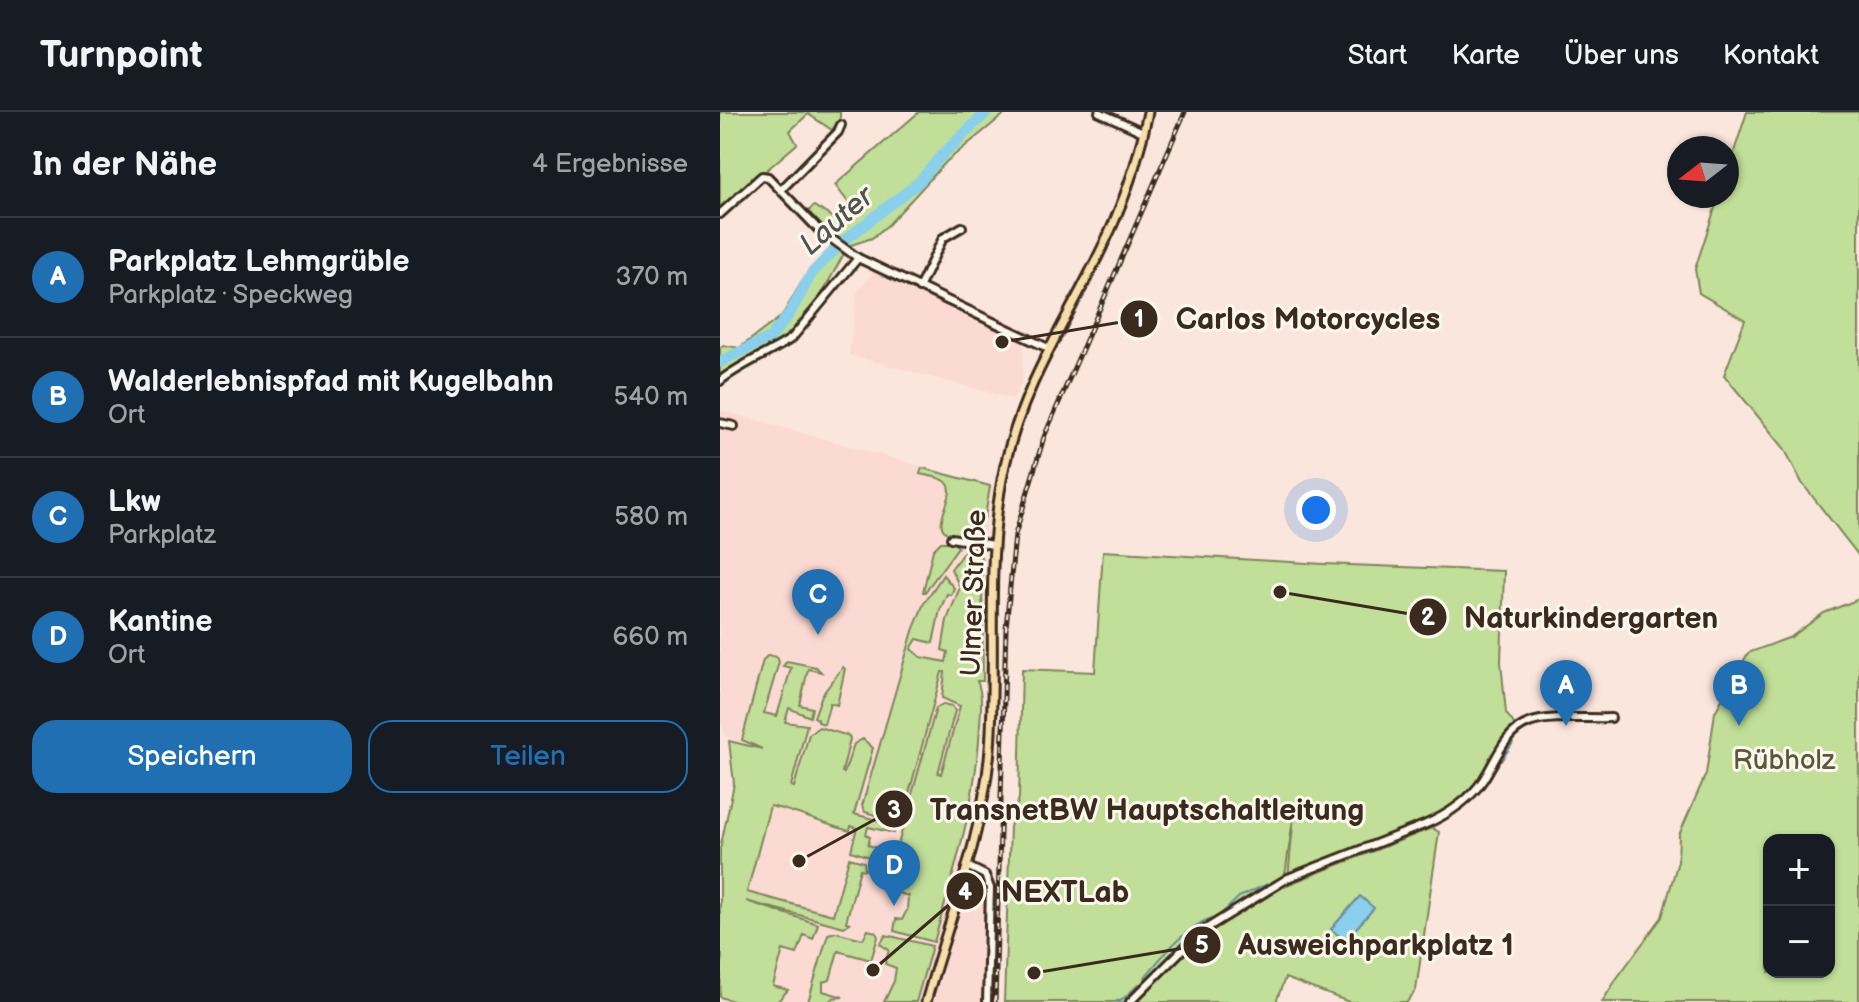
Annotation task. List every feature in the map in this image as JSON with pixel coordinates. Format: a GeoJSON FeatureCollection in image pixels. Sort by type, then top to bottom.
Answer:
{"type":"FeatureCollection","features":[{"type":"Feature","properties":{"kind":"main road","name":"Ulmer Straße"},"geometry":{"type":"LineString","coordinates":[[926,1002],[967,866],[982,803],[990,750],[993,545],[1005,464],[1020,412],[1048,348],[1114,222],[1132,172],[1148,112]]}},
{"type":"Feature","properties":{"kind":"street"},"geometry":{"type":"LineString","coordinates":[[1099,112],[1113,115],[1143,132]]}},
{"type":"Feature","properties":{"kind":"street"},"geometry":{"type":"LineString","coordinates":[[781,190],[822,150],[841,125]]}},
{"type":"Feature","properties":{"kind":"street"},"geometry":{"type":"LineString","coordinates":[[720,214],[762,176],[768,177],[832,240],[858,258],[1048,348]]}},
{"type":"Feature","properties":{"kind":"street"},"geometry":{"type":"LineString","coordinates":[[919,288],[943,238],[962,227]]}},
{"type":"Feature","properties":{"kind":"street"},"geometry":{"type":"LineString","coordinates":[[720,381],[731,371],[779,348],[792,338],[858,258]]}},
{"type":"Feature","properties":{"kind":"street"},"geometry":{"type":"LineString","coordinates":[[720,423],[734,426]]}},
{"type":"Feature","properties":{"kind":"street"},"geometry":{"type":"LineString","coordinates":[[951,538],[993,545]]}},
{"type":"Feature","properties":{"kind":"street"},"geometry":{"type":"LineString","coordinates":[[1130,1002],[1199,933],[1288,878],[1424,825],[1467,800],[1483,781],[1509,735],[1517,728],[1535,721],[1611,718]]}},
{"type":"Feature","properties":{"kind":"street"},"geometry":{"type":"LineString","coordinates":[[967,866],[985,875],[989,881],[987,1002]]}},
{"type":"Feature","properties":{"kind":"shaded area"},"geometry":{"type":"Polygon","coordinates":[[[874,271],[1024,343],[1022,381],[1014,399],[849,355],[857,293],[874,271]]]}},
{"type":"Feature","properties":{"kind":"shaded area"},"geometry":{"type":"Polygon","coordinates":[[[720,410],[993,486],[976,585],[957,857],[987,867],[995,881],[992,1002],[720,1002],[720,953],[723,953],[771,753],[729,741],[720,722],[720,410]]]}},
{"type":"Feature","properties":{"kind":"green space"},"geometry":{"type":"Polygon","coordinates":[[[720,112],[840,112],[840,118],[832,130],[808,114],[790,131],[797,144],[720,210],[720,112]]]}},
{"type":"Feature","properties":{"kind":"green space"},"geometry":{"type":"Polygon","coordinates":[[[919,112],[1007,112],[946,162],[889,224],[872,238],[848,246],[817,300],[786,335],[720,375],[720,348],[723,345],[739,348],[782,316],[801,283],[833,247],[835,238],[806,213],[814,206],[835,219],[851,206],[835,185],[919,112]]]}},
{"type":"Feature","properties":{"kind":"green space"},"geometry":{"type":"Polygon","coordinates":[[[1747,112],[1859,112],[1859,556],[1802,483],[1784,448],[1724,375],[1745,320],[1699,293],[1695,269],[1715,208],[1739,208],[1739,136],[1747,112]]]}},
{"type":"Feature","properties":{"kind":"green space"},"geometry":{"type":"Polygon","coordinates":[[[922,468],[990,486],[985,517],[968,537],[951,535],[943,530],[941,524],[950,493],[949,486],[943,480],[920,474],[922,468]]]}},
{"type":"Feature","properties":{"kind":"green space"},"geometry":{"type":"Polygon","coordinates":[[[941,542],[953,542],[958,547],[923,592],[933,550],[941,542]]]}},
{"type":"Feature","properties":{"kind":"green space"},"geometry":{"type":"Polygon","coordinates":[[[968,546],[978,548],[982,561],[983,681],[977,681],[981,702],[978,752],[963,834],[934,942],[894,931],[896,919],[902,920],[907,910],[908,896],[886,889],[891,864],[887,862],[890,851],[896,852],[936,708],[943,704],[952,706],[955,711],[938,773],[941,774],[960,706],[942,698],[945,672],[942,672],[901,823],[865,812],[862,806],[913,631],[924,603],[943,575],[954,588],[951,595],[947,594],[940,610],[933,643],[917,639],[911,649],[921,657],[946,662],[948,652],[942,650],[947,620],[960,587],[951,569],[968,546]]]}},
{"type":"Feature","properties":{"kind":"green space"},"geometry":{"type":"Polygon","coordinates":[[[1103,551],[1504,571],[1501,662],[1506,713],[1517,728],[1483,781],[1441,817],[1288,878],[1295,804],[1285,876],[1287,885],[1432,828],[1439,832],[1416,990],[1407,1002],[1349,1002],[1285,978],[1276,1002],[1004,1002],[1010,827],[1019,798],[1022,669],[1095,672],[1103,551]]]}},
{"type":"Feature","properties":{"kind":"green space","name":"Rübholz"},"geometry":{"type":"Polygon","coordinates":[[[1859,599],[1859,1002],[1602,1002],[1662,917],[1678,861],[1679,835],[1706,774],[1715,712],[1748,653],[1791,637],[1824,613],[1859,599]]]}},
{"type":"Feature","properties":{"kind":"green space"},"geometry":{"type":"Polygon","coordinates":[[[768,655],[777,657],[779,662],[764,713],[777,716],[791,668],[783,666],[787,661],[816,667],[821,672],[808,669],[800,705],[812,708],[810,717],[789,708],[785,722],[807,725],[791,786],[794,787],[809,734],[819,727],[849,736],[844,773],[854,744],[863,739],[873,748],[854,814],[896,825],[894,833],[868,827],[868,845],[885,850],[882,861],[851,851],[857,828],[851,826],[850,831],[770,806],[747,892],[833,915],[849,858],[864,862],[865,870],[860,869],[846,922],[850,923],[844,927],[746,901],[818,924],[813,939],[804,935],[797,954],[783,950],[773,986],[788,990],[777,1002],[736,1002],[720,997],[720,849],[734,784],[729,741],[762,749],[742,740],[763,660],[768,655]]]}},
{"type":"Feature","properties":{"kind":"green space"},"geometry":{"type":"Polygon","coordinates":[[[843,667],[837,705],[830,703],[824,724],[818,722],[814,717],[822,695],[843,667]]]}},
{"type":"Feature","properties":{"kind":"green space"},"geometry":{"type":"Polygon","coordinates":[[[868,930],[876,932],[878,937],[871,960],[838,951],[830,980],[823,982],[823,991],[843,997],[828,1002],[808,1002],[828,934],[836,932],[863,939],[868,930]]]}},
{"type":"Feature","properties":{"kind":"green space"},"geometry":{"type":"Polygon","coordinates":[[[886,935],[932,946],[916,1002],[884,1002],[894,981],[896,968],[885,964],[889,950],[880,944],[886,935]]]}},
{"type":"Feature","properties":{"kind":"water"},"geometry":{"type":"Polygon","coordinates":[[[1360,896],[1374,908],[1345,941],[1331,929],[1360,896]]]}},
{"type":"Feature","properties":{"kind":"waterway","name":"Lauter"},"geometry":{"type":"LineString","coordinates":[[720,362],[771,337],[790,313],[812,273],[845,240],[919,182],[987,112]]}},
{"type":"Feature","properties":{"kind":"waterway"},"geometry":{"type":"LineString","coordinates":[[1501,761],[1513,743]]}},
{"type":"Feature","properties":{"kind":"waterway"},"geometry":{"type":"LineString","coordinates":[[1493,772],[1498,765]]}},
{"type":"Feature","properties":{"kind":"waterway"},"geometry":{"type":"LineString","coordinates":[[1482,789],[1491,776]]}},
{"type":"Feature","properties":{"kind":"waterway"},"geometry":{"type":"LineString","coordinates":[[1470,801],[1478,792]]}},
{"type":"Feature","properties":{"kind":"waterway"},"geometry":{"type":"LineString","coordinates":[[1460,810],[1466,805]]}},
{"type":"Feature","properties":{"kind":"waterway"},"geometry":{"type":"LineString","coordinates":[[1450,817],[1457,812]]}},
{"type":"Feature","properties":{"kind":"waterway"},"geometry":{"type":"LineString","coordinates":[[1219,916],[1239,897],[1283,877]]}},
{"type":"Feature","properties":{"kind":"waterway"},"geometry":{"type":"LineString","coordinates":[[1145,977],[1185,934],[1214,917]]}},
{"type":"Feature","properties":{"kind":"waterway"},"geometry":{"type":"LineString","coordinates":[[1115,1002],[1139,984]]}},
{"type":"Feature","properties":{"kind":"railway"},"geometry":{"type":"LineString","coordinates":[[995,1002],[1006,628],[1015,535],[1044,437],[1185,112]]}},
{"type":"Feature","properties":{"kind":"place","name":"Carlos Motorcycles"},"geometry":{"type":"Point","coordinates":[1002,342]}},
{"type":"Feature","properties":{"kind":"place","name":"Naturkindergarten"},"geometry":{"type":"Point","coordinates":[1280,592]}},
{"type":"Feature","properties":{"kind":"place","name":"Lkw"},"geometry":{"type":"Point","coordinates":[818,635]}},
{"type":"Feature","properties":{"kind":"place","name":"Parkplatz Lehmgrüble"},"geometry":{"type":"Point","coordinates":[1566,726]}},
{"type":"Feature","properties":{"kind":"place","name":"Walderlebnispfad mit Kugelbahn"},"geometry":{"type":"Point","coordinates":[1739,726]}},
{"type":"Feature","properties":{"kind":"place","name":"TransnetBW Hauptschaltleitung"},"geometry":{"type":"Point","coordinates":[799,861]}},
{"type":"Feature","properties":{"kind":"place","name":"Kantine"},"geometry":{"type":"Point","coordinates":[894,906]}},
{"type":"Feature","properties":{"kind":"place","name":"NEXTLab"},"geometry":{"type":"Point","coordinates":[873,970]}},
{"type":"Feature","properties":{"kind":"place","name":"Ausweichparkplatz 1"},"geometry":{"type":"Point","coordinates":[1034,973]}}]}
